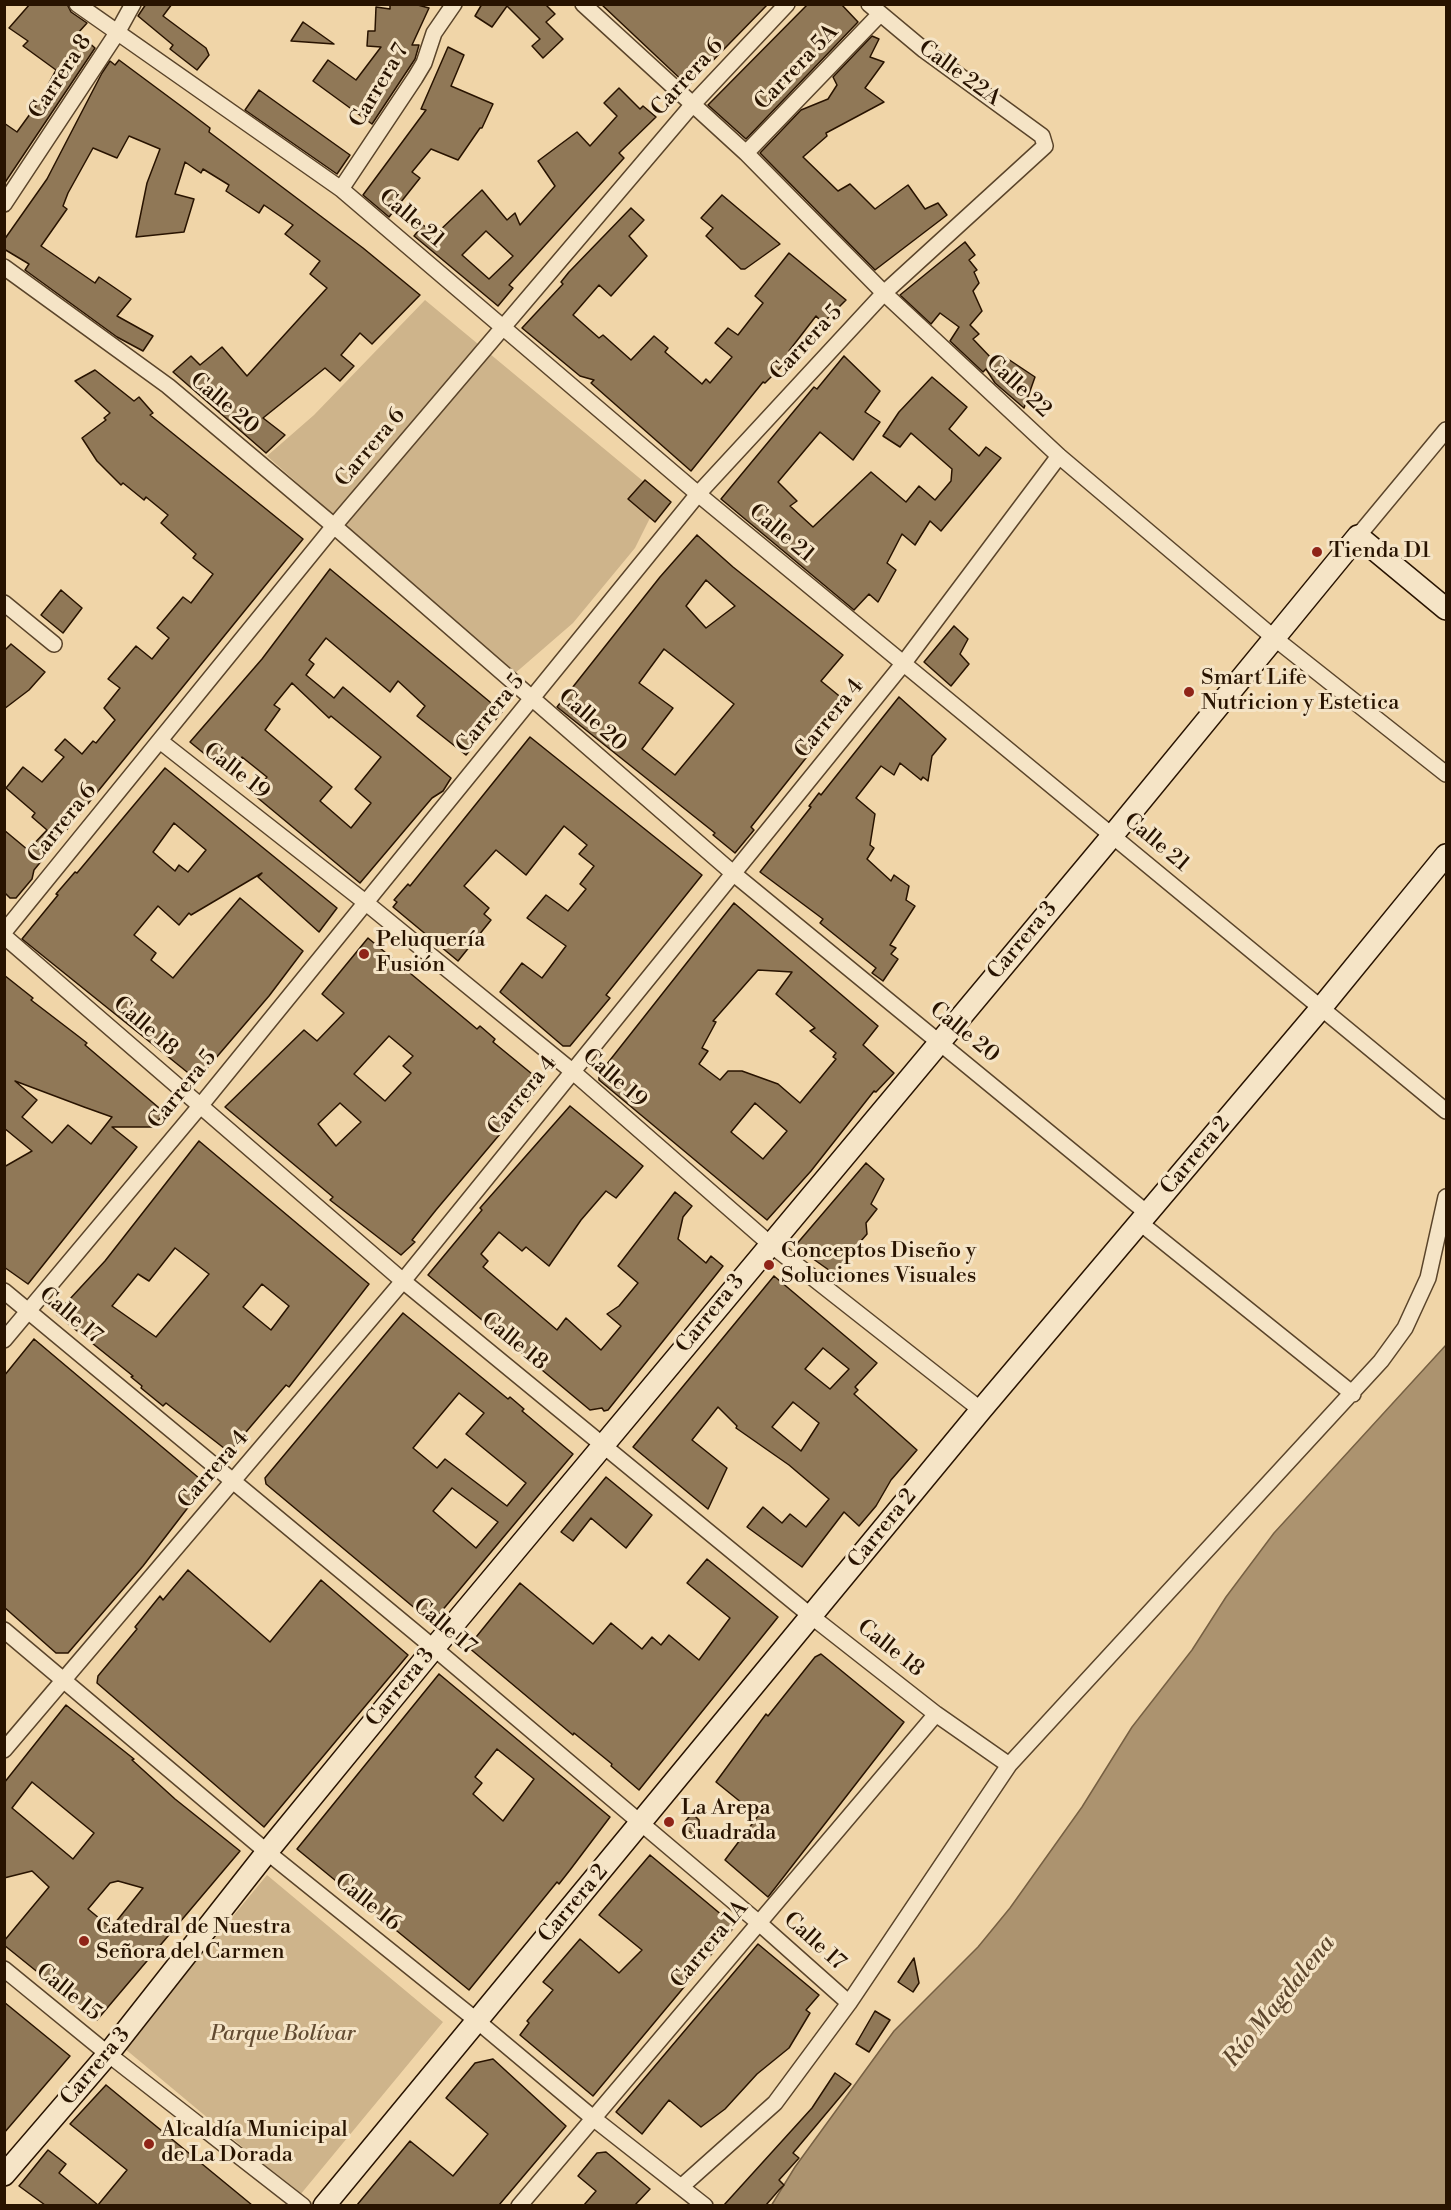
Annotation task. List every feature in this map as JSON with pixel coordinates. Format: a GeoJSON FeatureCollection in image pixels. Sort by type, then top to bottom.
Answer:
{"type":"FeatureCollection","features":[{"type":"Feature","properties":{"kind":"main road"},"geometry":{"type":"LineString","coordinates":[[1358,536],[1446,609]]}},
{"type":"Feature","properties":{"kind":"main road","name":"Carrera 3"},"geometry":{"type":"LineString","coordinates":[[4,2175],[108,2054],[267,1852],[434,1648],[1112,836],[1273,636],[1358,536]]}},
{"type":"Feature","properties":{"kind":"main road","name":"Carrera 2"},"geometry":{"type":"LineString","coordinates":[[324,2205],[476,2020],[642,1824],[981,1410],[1321,1008],[1446,855]]}},
{"type":"Feature","properties":{"kind":"street","name":"Calle 21"},"geometry":{"type":"LineString","coordinates":[[77,4],[341,189],[698,494],[1446,1111]]}},
{"type":"Feature","properties":{"kind":"street","name":"Carrera 8"},"geometry":{"type":"LineString","coordinates":[[4,204],[117,33],[132,4]]}},
{"type":"Feature","properties":{"kind":"street","name":"Carrera 7"},"geometry":{"type":"LineString","coordinates":[[341,189],[415,78],[424,63],[434,33],[454,4]]}},
{"type":"Feature","properties":{"kind":"street","name":"Calle 22"},"geometry":{"type":"LineString","coordinates":[[583,4],[746,153],[884,293],[1059,456],[1273,636],[1446,774]]}},
{"type":"Feature","properties":{"kind":"street","name":"Carrera 6"},"geometry":{"type":"LineString","coordinates":[[4,934],[334,526],[693,104],[787,4]]}},
{"type":"Feature","properties":{"kind":"street","name":"Calle 22A"},"geometry":{"type":"LineString","coordinates":[[874,9],[1039,133],[1045,140],[1045,146]]}},
{"type":"Feature","properties":{"kind":"street","name":"Carrera 5A"},"geometry":{"type":"LineString","coordinates":[[746,153],[874,9]]}},
{"type":"Feature","properties":{"kind":"street","name":"Carrera 5"},"geometry":{"type":"LineString","coordinates":[[4,1340],[201,1105],[698,494],[884,293],[1045,146]]}},
{"type":"Feature","properties":{"kind":"street","name":"Calle 20"},"geometry":{"type":"LineString","coordinates":[[4,267],[168,386],[334,526],[734,874],[939,1041],[1143,1218],[1353,1394]]}},
{"type":"Feature","properties":{"kind":"street","name":"Carrera 3"},"geometry":{"type":"LineString","coordinates":[[1358,536],[1445,436]]}},
{"type":"Feature","properties":{"kind":"street","name":"Carrera 4"},"geometry":{"type":"LineString","coordinates":[[4,1750],[403,1281],[903,664],[1059,456]]}},
{"type":"Feature","properties":{"kind":"street"},"geometry":{"type":"LineString","coordinates":[[4,603],[54,644]]}},
{"type":"Feature","properties":{"kind":"street","name":"Calle 19"},"geometry":{"type":"LineString","coordinates":[[160,741],[365,902],[572,1071],[770,1244],[981,1410]]}},
{"type":"Feature","properties":{"kind":"street","name":"Calle 18"},"geometry":{"type":"LineString","coordinates":[[4,934],[403,1281],[811,1616],[936,1714],[1009,1765]]}},
{"type":"Feature","properties":{"kind":"street"},"geometry":{"type":"LineString","coordinates":[[681,2187],[775,2103],[849,2003],[1009,1765],[1353,1394],[1381,1360],[1410,1318],[1428,1278],[1446,1197]]}},
{"type":"Feature","properties":{"kind":"street","name":"Calle 17"},"geometry":{"type":"LineString","coordinates":[[4,1291],[434,1648],[759,1923],[849,2003]]}},
{"type":"Feature","properties":{"kind":"street","name":"Calle 16"},"geometry":{"type":"LineString","coordinates":[[4,1630],[64,1678],[267,1852],[476,2020],[593,2118],[705,2205]]}},
{"type":"Feature","properties":{"kind":"street","name":"Carrera 1A"},"geometry":{"type":"LineString","coordinates":[[519,2205],[936,1714]]}},
{"type":"Feature","properties":{"kind":"street","name":"Calle 15"},"geometry":{"type":"LineString","coordinates":[[4,1970],[303,2205]]}},
{"type":"Feature","properties":{"kind":"green space"},"geometry":{"type":"Polygon","coordinates":[[[425,300],[661,496],[635,548],[573,623],[513,675],[267,456],[314,415],[425,300]]]}},
{"type":"Feature","properties":{"kind":"green space","name":"Parque Bolívar"},"geometry":{"type":"Polygon","coordinates":[[[267,1875],[443,2022],[300,2195],[124,2048],[267,1875]]]}},
{"type":"Feature","properties":{"kind":"water","name":"Río Magdalena"},"geometry":{"type":"Polygon","coordinates":[[[1446,1345],[1446,2205],[771,2206],[795,2167],[894,2031],[978,1947],[1010,1908],[1082,1807],[1132,1727],[1192,1650],[1226,1597],[1274,1533],[1446,1345]]]}},
{"type":"Feature","properties":{"kind":"building"},"geometry":{"type":"Polygon","coordinates":[[[30,4],[67,4],[71,12],[87,23],[78,33],[95,48],[4,184],[4,123],[17,132],[38,103],[56,70],[23,46],[28,41],[9,28],[30,4]]]}},
{"type":"Feature","properties":{"kind":"building"},"geometry":{"type":"Polygon","coordinates":[[[146,4],[172,4],[163,16],[206,48],[209,55],[197,70],[170,49],[173,45],[138,16],[146,4]]]}},
{"type":"Feature","properties":{"kind":"building"},"geometry":{"type":"Polygon","coordinates":[[[390,4],[414,4],[429,8],[412,45],[419,45],[415,59],[372,124],[313,81],[328,60],[356,80],[381,47],[367,46],[368,31],[375,31],[376,7],[390,9],[390,4]]]}},
{"type":"Feature","properties":{"kind":"building"},"geometry":{"type":"Polygon","coordinates":[[[482,4],[545,4],[555,14],[546,22],[563,39],[543,58],[532,46],[540,39],[507,6],[492,27],[475,16],[482,4]]]}},
{"type":"Feature","properties":{"kind":"building"},"geometry":{"type":"Polygon","coordinates":[[[601,4],[768,4],[688,86],[601,4]]]}},
{"type":"Feature","properties":{"kind":"building"},"geometry":{"type":"Polygon","coordinates":[[[808,4],[841,4],[858,22],[746,139],[708,105],[808,4]]]}},
{"type":"Feature","properties":{"kind":"building"},"geometry":{"type":"Polygon","coordinates":[[[303,22],[334,44],[291,41],[303,22]]]}},
{"type":"Feature","properties":{"kind":"building"},"geometry":{"type":"Polygon","coordinates":[[[872,36],[879,39],[870,57],[884,62],[865,88],[884,102],[826,133],[827,136],[803,157],[838,191],[850,184],[875,209],[908,185],[925,209],[938,203],[947,215],[875,270],[760,153],[801,110],[828,99],[837,85],[833,77],[872,36]]]}},
{"type":"Feature","properties":{"kind":"building"},"geometry":{"type":"Polygon","coordinates":[[[448,47],[464,55],[451,86],[493,104],[482,128],[458,160],[431,149],[412,172],[420,178],[389,217],[363,195],[426,110],[421,109],[448,47]]]}},
{"type":"Feature","properties":{"kind":"building"},"geometry":{"type":"Polygon","coordinates":[[[119,60],[210,128],[209,132],[363,248],[420,295],[372,344],[360,333],[341,355],[354,366],[340,381],[325,368],[263,418],[285,435],[266,453],[173,372],[191,356],[200,365],[222,347],[247,376],[327,288],[310,274],[320,261],[285,234],[293,225],[264,205],[259,213],[226,191],[229,185],[203,169],[201,173],[185,162],[175,194],[194,199],[184,232],[136,237],[147,183],[160,149],[129,136],[117,158],[93,148],[68,193],[63,206],[67,209],[41,246],[95,283],[99,277],[131,299],[117,316],[153,336],[143,351],[117,337],[25,270],[29,264],[4,249],[4,240],[47,179],[102,73],[110,61],[115,65],[119,60]]]}},
{"type":"Feature","properties":{"kind":"building"},"geometry":{"type":"Polygon","coordinates":[[[619,88],[640,109],[643,106],[656,117],[619,153],[624,158],[509,285],[513,288],[498,306],[414,236],[423,225],[436,234],[482,190],[507,220],[515,213],[520,225],[555,186],[538,161],[577,132],[590,146],[617,116],[604,103],[619,88]],[[486,231],[462,255],[489,279],[513,256],[486,231]]]}},
{"type":"Feature","properties":{"kind":"building"},"geometry":{"type":"Polygon","coordinates":[[[259,90],[350,155],[337,174],[245,110],[259,90]]]}},
{"type":"Feature","properties":{"kind":"building"},"geometry":{"type":"Polygon","coordinates":[[[722,195],[780,244],[745,269],[741,269],[706,236],[713,228],[701,218],[722,195]]]}},
{"type":"Feature","properties":{"kind":"building"},"geometry":{"type":"Polygon","coordinates":[[[631,208],[644,220],[629,236],[647,256],[611,296],[599,285],[573,315],[599,338],[603,335],[631,360],[654,336],[668,348],[665,352],[702,384],[706,379],[710,383],[732,357],[715,343],[728,328],[738,335],[763,303],[755,296],[789,253],[846,300],[823,323],[816,316],[789,351],[791,354],[780,368],[765,383],[763,382],[691,471],[591,383],[594,380],[580,376],[522,328],[563,284],[561,282],[569,272],[631,208]]]}},
{"type":"Feature","properties":{"kind":"building"},"geometry":{"type":"Polygon","coordinates":[[[965,242],[975,255],[969,260],[977,270],[974,272],[979,283],[973,291],[982,311],[970,325],[979,334],[973,339],[994,361],[988,367],[1002,355],[1035,377],[1024,408],[995,383],[986,369],[983,372],[950,341],[959,327],[940,313],[931,324],[900,295],[965,242]]]}},
{"type":"Feature","properties":{"kind":"building"},"geometry":{"type":"Polygon","coordinates":[[[844,356],[880,391],[865,412],[880,422],[853,460],[820,432],[778,482],[797,501],[790,506],[813,527],[871,472],[906,502],[919,486],[935,500],[951,481],[952,469],[911,433],[900,447],[883,436],[899,412],[932,377],[967,407],[949,429],[979,456],[986,447],[1001,458],[941,531],[930,521],[915,545],[902,534],[887,563],[896,570],[878,602],[869,594],[854,610],[721,499],[814,387],[817,389],[844,356]]]}},
{"type":"Feature","properties":{"kind":"building"},"geometry":{"type":"Polygon","coordinates":[[[95,370],[134,401],[139,397],[153,413],[150,415],[303,539],[34,870],[32,879],[16,898],[10,898],[4,892],[4,830],[28,850],[47,830],[32,817],[35,813],[6,788],[23,767],[42,782],[64,757],[55,750],[65,739],[82,754],[93,741],[96,743],[115,720],[104,708],[120,688],[108,679],[136,646],[152,659],[169,638],[157,628],[183,597],[191,603],[213,574],[193,558],[196,554],[161,523],[168,515],[146,497],[144,500],[123,483],[121,485],[97,461],[82,438],[106,420],[104,418],[110,413],[75,381],[95,370]]]}},
{"type":"Feature","properties":{"kind":"building"},"geometry":{"type":"Polygon","coordinates":[[[645,480],[671,502],[655,522],[628,499],[645,480]]]}},
{"type":"Feature","properties":{"kind":"building"},"geometry":{"type":"Polygon","coordinates":[[[697,535],[733,567],[843,655],[821,681],[849,704],[751,827],[754,830],[735,853],[713,835],[715,833],[557,707],[660,577],[697,535]],[[706,580],[686,606],[706,628],[735,606],[706,580]],[[664,649],[639,683],[673,708],[642,749],[675,775],[734,704],[664,649]]]}},
{"type":"Feature","properties":{"kind":"building"},"geometry":{"type":"Polygon","coordinates":[[[330,569],[502,712],[466,755],[417,716],[425,706],[398,681],[390,692],[326,638],[309,660],[314,664],[306,675],[334,698],[343,687],[451,778],[443,791],[432,798],[360,883],[253,794],[267,777],[242,757],[240,761],[233,756],[223,769],[190,742],[262,659],[330,569]],[[292,683],[274,705],[280,709],[265,730],[332,787],[320,801],[351,828],[371,803],[355,789],[381,757],[331,716],[329,718],[292,683]]]}},
{"type":"Feature","properties":{"kind":"building"},"geometry":{"type":"Polygon","coordinates":[[[61,590],[82,608],[63,633],[41,615],[61,590]]]}},
{"type":"Feature","properties":{"kind":"building"},"geometry":{"type":"Polygon","coordinates":[[[954,626],[968,639],[960,654],[969,664],[951,686],[924,662],[954,626]]]}},
{"type":"Feature","properties":{"kind":"building"},"geometry":{"type":"Polygon","coordinates":[[[11,644],[45,672],[29,690],[4,709],[4,651],[11,644]]]}},
{"type":"Feature","properties":{"kind":"building"},"geometry":{"type":"Polygon","coordinates":[[[899,697],[946,739],[932,756],[928,781],[923,777],[921,780],[900,763],[894,775],[881,766],[856,798],[875,814],[870,845],[874,848],[867,859],[891,881],[894,875],[909,886],[906,900],[915,906],[890,945],[896,948],[891,954],[898,959],[883,981],[872,973],[876,968],[820,923],[823,919],[760,872],[811,807],[809,806],[819,793],[821,795],[899,697]]]}},
{"type":"Feature","properties":{"kind":"building"},"geometry":{"type":"Polygon","coordinates":[[[530,737],[702,875],[606,995],[610,998],[570,1046],[563,1046],[500,992],[522,963],[542,978],[566,946],[527,918],[546,895],[568,911],[586,889],[580,884],[594,866],[579,854],[587,845],[564,826],[526,875],[496,850],[464,886],[489,908],[484,914],[491,920],[458,961],[393,907],[397,902],[394,900],[408,884],[410,886],[530,737]]]}},
{"type":"Feature","properties":{"kind":"building"},"geometry":{"type":"Polygon","coordinates":[[[165,768],[337,908],[319,932],[258,877],[262,873],[191,915],[189,913],[179,925],[158,906],[134,935],[156,953],[151,960],[173,978],[240,898],[303,951],[269,996],[197,1080],[22,939],[58,895],[56,894],[75,872],[77,873],[165,768]],[[174,823],[153,852],[175,871],[179,865],[188,872],[206,850],[174,823]]]}},
{"type":"Feature","properties":{"kind":"building"},"geometry":{"type":"Polygon","coordinates":[[[734,903],[878,1026],[863,1045],[894,1073],[876,1092],[874,1091],[811,1171],[767,1220],[599,1080],[599,1074],[734,903]],[[758,970],[713,1021],[716,1022],[702,1048],[708,1051],[699,1064],[720,1080],[728,1071],[742,1071],[778,1084],[800,1103],[836,1059],[833,1057],[836,1053],[810,1031],[815,1028],[776,994],[792,972],[758,970]],[[755,1103],[731,1132],[763,1159],[787,1131],[755,1103]]]}},
{"type":"Feature","properties":{"kind":"building"},"geometry":{"type":"Polygon","coordinates":[[[368,938],[477,1029],[480,1026],[495,1039],[493,1042],[543,1083],[436,1210],[412,1240],[415,1242],[401,1255],[330,1200],[333,1197],[225,1107],[304,1030],[317,1041],[344,1013],[322,994],[368,938]],[[389,1036],[354,1074],[385,1101],[411,1073],[403,1066],[413,1056],[389,1036]],[[340,1103],[318,1124],[336,1146],[361,1122],[340,1103]]]}},
{"type":"Feature","properties":{"kind":"building"},"geometry":{"type":"Polygon","coordinates":[[[4,975],[33,998],[31,1000],[87,1043],[85,1045],[165,1113],[152,1127],[112,1127],[137,1147],[28,1284],[4,1267],[4,1167],[32,1151],[4,1128],[4,975]],[[15,1081],[37,1100],[22,1117],[52,1143],[68,1125],[91,1144],[112,1117],[15,1081]]]}},
{"type":"Feature","properties":{"kind":"building"},"geometry":{"type":"Polygon","coordinates":[[[570,1106],[643,1166],[616,1198],[606,1191],[581,1220],[549,1266],[526,1247],[522,1251],[499,1232],[481,1254],[488,1261],[483,1267],[557,1330],[566,1318],[601,1350],[621,1326],[607,1314],[619,1306],[638,1283],[618,1266],[675,1192],[692,1206],[683,1217],[678,1239],[706,1263],[711,1256],[723,1266],[608,1410],[604,1411],[602,1408],[590,1410],[428,1275],[482,1210],[480,1208],[570,1106]]]}},
{"type":"Feature","properties":{"kind":"building"},"geometry":{"type":"Polygon","coordinates":[[[199,1141],[369,1284],[289,1387],[286,1385],[229,1452],[166,1403],[163,1406],[141,1388],[142,1386],[131,1377],[133,1376],[56,1314],[105,1261],[199,1141]],[[175,1248],[149,1281],[138,1274],[112,1306],[156,1337],[209,1274],[175,1248]],[[262,1284],[243,1307],[271,1330],[289,1306],[262,1284]]]}},
{"type":"Feature","properties":{"kind":"building"},"geometry":{"type":"Polygon","coordinates":[[[866,1163],[884,1179],[871,1204],[877,1209],[866,1223],[867,1234],[833,1273],[795,1246],[866,1163]]]}},
{"type":"Feature","properties":{"kind":"building"},"geometry":{"type":"Polygon","coordinates":[[[774,1276],[877,1363],[855,1387],[858,1390],[854,1394],[917,1450],[891,1480],[876,1506],[859,1526],[844,1512],[802,1567],[747,1527],[763,1507],[782,1523],[790,1514],[806,1527],[829,1499],[789,1465],[736,1428],[737,1426],[718,1407],[692,1440],[727,1468],[708,1509],[633,1447],[774,1276]],[[823,1348],[805,1369],[830,1389],[849,1369],[823,1348]],[[793,1402],[772,1427],[801,1451],[819,1423],[793,1402]]]}},
{"type":"Feature","properties":{"kind":"building"},"geometry":{"type":"Polygon","coordinates":[[[403,1313],[508,1399],[510,1397],[524,1409],[522,1411],[573,1454],[435,1619],[429,1620],[266,1484],[265,1478],[403,1313]],[[459,1393],[413,1448],[437,1468],[445,1459],[507,1506],[526,1483],[466,1434],[484,1413],[459,1393]],[[452,1488],[433,1511],[476,1548],[498,1522],[452,1488]]]}},
{"type":"Feature","properties":{"kind":"building"},"geometry":{"type":"Polygon","coordinates":[[[34,1339],[206,1484],[143,1566],[68,1653],[56,1653],[4,1607],[4,1376],[34,1339]]]}},
{"type":"Feature","properties":{"kind":"building"},"geometry":{"type":"Polygon","coordinates":[[[606,1477],[652,1515],[626,1548],[591,1518],[573,1541],[561,1532],[606,1477]]]}},
{"type":"Feature","properties":{"kind":"building"},"geometry":{"type":"Polygon","coordinates":[[[707,1559],[778,1617],[639,1790],[611,1766],[612,1764],[574,1733],[573,1735],[468,1647],[520,1583],[593,1644],[611,1623],[642,1649],[652,1637],[661,1645],[669,1635],[699,1660],[730,1618],[687,1583],[707,1559]]]}},
{"type":"Feature","properties":{"kind":"building"},"geometry":{"type":"Polygon","coordinates":[[[188,1570],[270,1642],[321,1580],[408,1655],[264,1827],[97,1683],[98,1676],[137,1629],[135,1627],[160,1596],[163,1600],[188,1570]]]}},
{"type":"Feature","properties":{"kind":"building"},"geometry":{"type":"Polygon","coordinates":[[[821,1654],[904,1722],[768,1897],[725,1860],[758,1816],[716,1782],[766,1714],[768,1716],[815,1657],[821,1654]]]}},
{"type":"Feature","properties":{"kind":"building"},"geometry":{"type":"Polygon","coordinates":[[[439,1674],[610,1817],[559,1884],[557,1882],[469,1990],[297,1849],[439,1674]],[[497,1749],[475,1777],[482,1783],[473,1794],[503,1821],[534,1779],[497,1749]]]}},
{"type":"Feature","properties":{"kind":"building"},"geometry":{"type":"Polygon","coordinates":[[[66,1705],[134,1759],[132,1760],[175,1799],[240,1851],[97,2020],[4,1945],[4,1941],[49,1887],[32,1871],[4,1878],[4,1783],[66,1705]],[[32,1782],[12,1808],[73,1859],[94,1833],[32,1782]],[[118,1881],[110,1883],[88,1909],[111,1928],[143,1888],[118,1881]]]}},
{"type":"Feature","properties":{"kind":"building"},"geometry":{"type":"Polygon","coordinates":[[[692,1813],[699,1820],[700,1840],[682,1826],[692,1813]]]}},
{"type":"Feature","properties":{"kind":"building"},"geometry":{"type":"Polygon","coordinates":[[[650,1855],[735,1926],[593,2096],[520,2035],[529,2023],[527,2021],[553,1990],[543,1982],[580,1939],[619,1973],[642,1950],[599,1915],[650,1855]]]}},
{"type":"Feature","properties":{"kind":"building"},"geometry":{"type":"Polygon","coordinates":[[[758,1944],[819,1995],[806,2010],[810,2013],[789,2048],[757,2074],[725,2109],[701,2127],[669,2100],[642,2134],[616,2112],[758,1944]]]}},
{"type":"Feature","properties":{"kind":"building"},"geometry":{"type":"Polygon","coordinates":[[[914,1958],[919,1983],[913,1992],[898,1982],[914,1958]]]}},
{"type":"Feature","properties":{"kind":"building"},"geometry":{"type":"Polygon","coordinates":[[[4,2002],[70,2056],[4,2133],[4,2002]]]}},
{"type":"Feature","properties":{"kind":"building"},"geometry":{"type":"Polygon","coordinates":[[[875,2011],[890,2020],[869,2052],[856,2044],[875,2011]]]}},
{"type":"Feature","properties":{"kind":"building"},"geometry":{"type":"Polygon","coordinates":[[[493,2059],[566,2126],[499,2205],[357,2205],[410,2141],[453,2176],[488,2134],[446,2098],[475,2063],[493,2059]]]}},
{"type":"Feature","properties":{"kind":"building"},"geometry":{"type":"Polygon","coordinates":[[[835,2073],[851,2084],[793,2153],[799,2158],[779,2180],[784,2185],[766,2205],[724,2205],[812,2108],[835,2073]]]}},
{"type":"Feature","properties":{"kind":"building","name":"Alcaldía Municipal de La Dorada"},"geometry":{"type":"Polygon","coordinates":[[[106,2085],[252,2205],[98,2205],[127,2170],[70,2124],[106,2085]]]}},
{"type":"Feature","properties":{"kind":"building"},"geometry":{"type":"Polygon","coordinates":[[[48,2150],[66,2164],[59,2173],[98,2205],[45,2205],[19,2186],[48,2150]]]}},
{"type":"Feature","properties":{"kind":"building"},"geometry":{"type":"Polygon","coordinates":[[[606,2152],[650,2189],[635,2205],[584,2205],[596,2191],[578,2176],[597,2153],[606,2152]]]}},
{"type":"Feature","properties":{"kind":"place","name":"Tienda D1"},"geometry":{"type":"Point","coordinates":[1317,552]}},
{"type":"Feature","properties":{"kind":"place","name":"Smart Life Nutricion y Estetica"},"geometry":{"type":"Point","coordinates":[1189,692]}},
{"type":"Feature","properties":{"kind":"place","name":"Peluquería Fusión"},"geometry":{"type":"Point","coordinates":[364,954]}},
{"type":"Feature","properties":{"kind":"place","name":"Conceptos Diseño y Soluciones Visuales"},"geometry":{"type":"Point","coordinates":[769,1265]}},
{"type":"Feature","properties":{"kind":"place","name":"La Arepa Cuadrada"},"geometry":{"type":"Point","coordinates":[669,1822]}},
{"type":"Feature","properties":{"kind":"place","name":"Catedral de Nuestra Señora del Carmen"},"geometry":{"type":"Point","coordinates":[84,1941]}},
{"type":"Feature","properties":{"kind":"place","name":"Alcaldía Municipal de La Dorada"},"geometry":{"type":"Point","coordinates":[149,2144]}}]}
